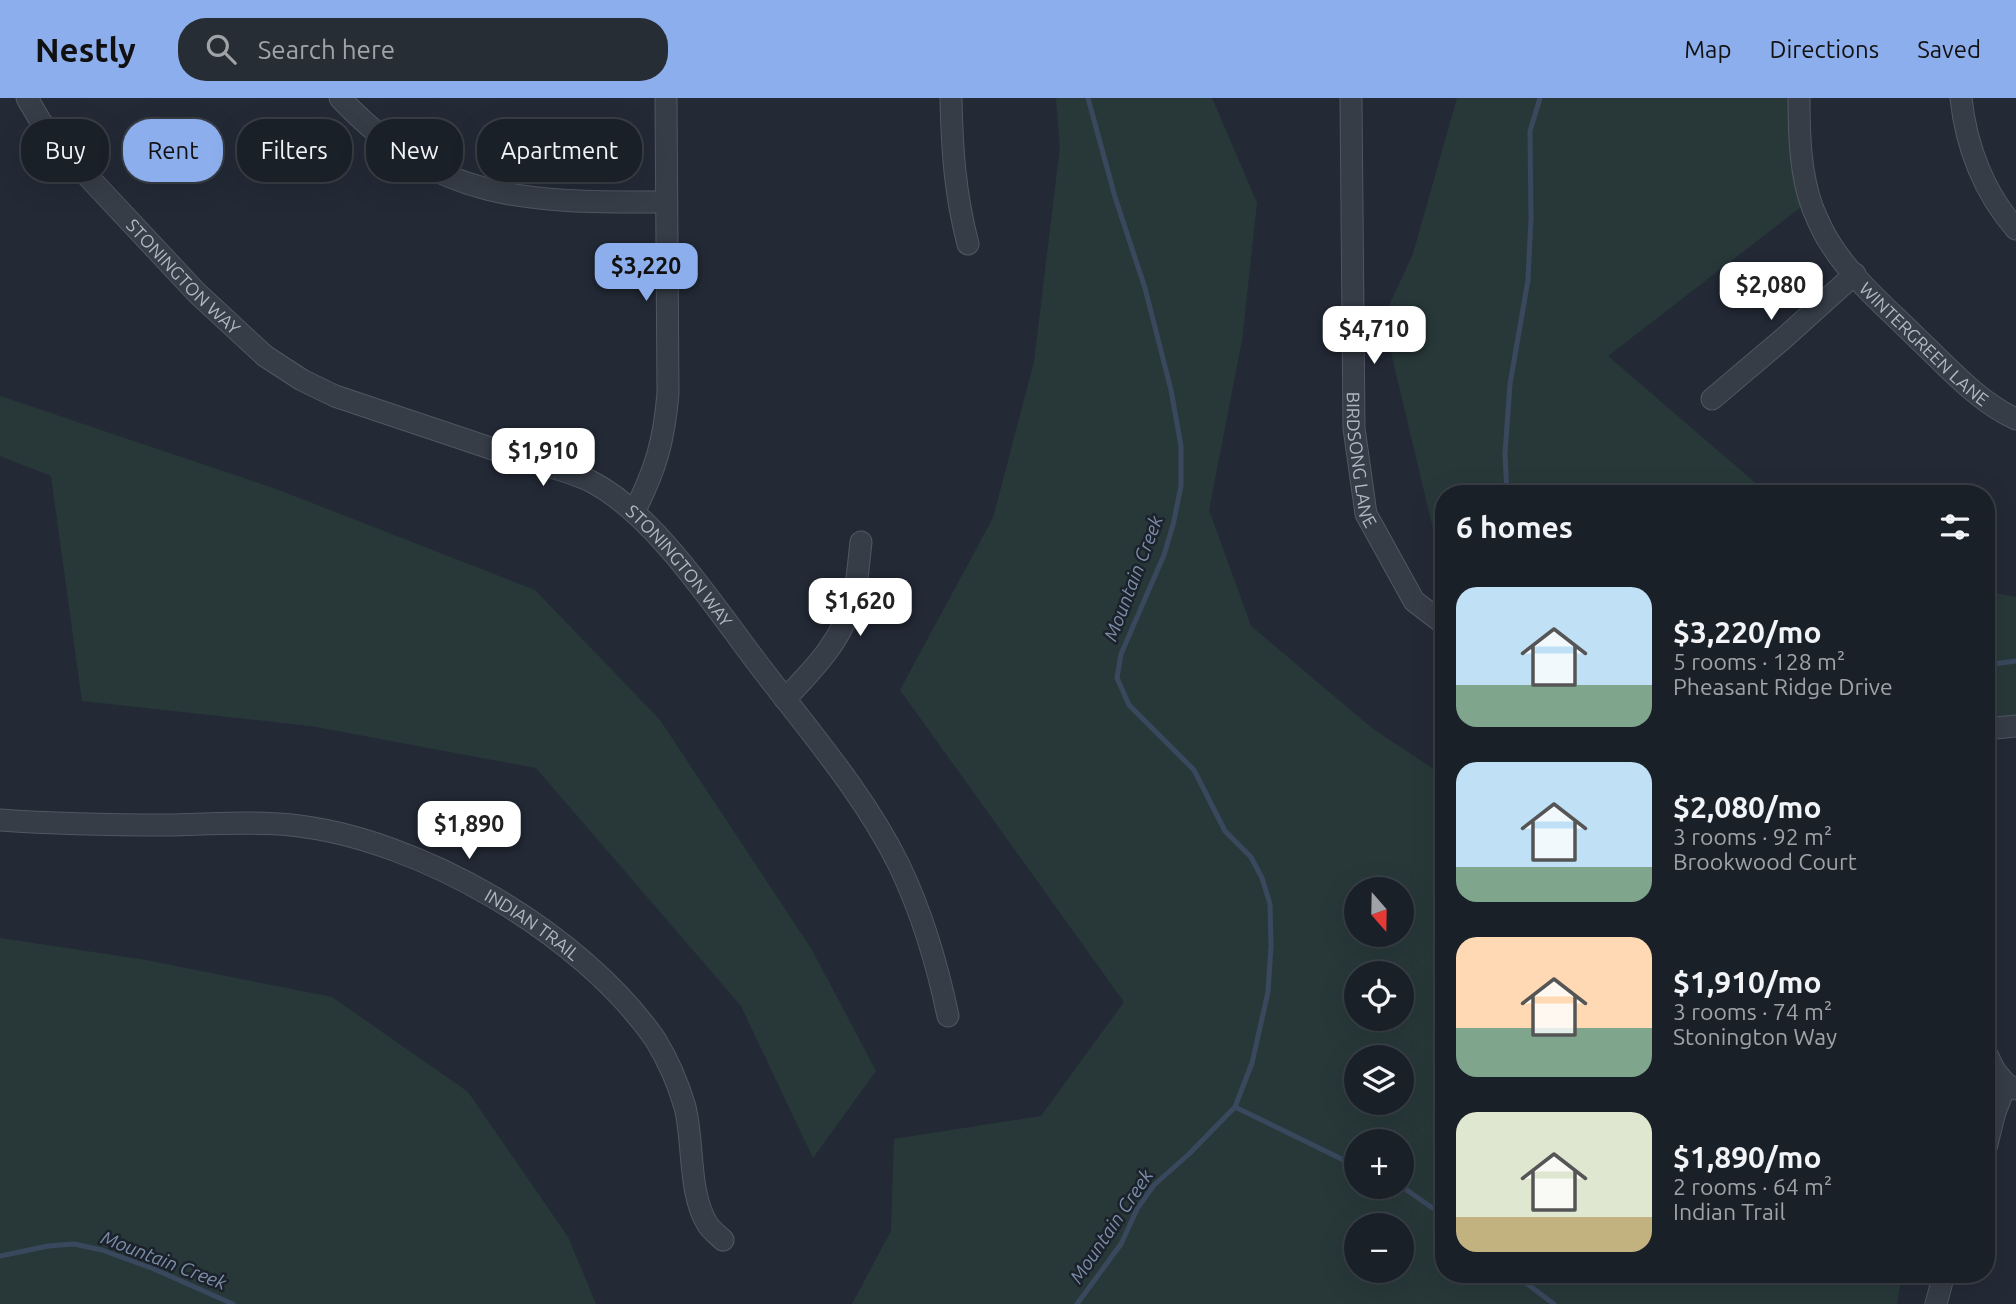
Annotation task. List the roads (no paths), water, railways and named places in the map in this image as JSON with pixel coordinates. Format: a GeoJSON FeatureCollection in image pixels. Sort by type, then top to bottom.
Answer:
{"type":"FeatureCollection","features":[{"type":"Feature","properties":{"kind":"street","name":"STONINGTON WAY"},"geometry":{"type":"LineString","coordinates":[[27,98],[41,122],[139,234],[265,356],[302,380],[335,396],[592,482],[634,512],[697,583],[862,801],[899,866],[928,937],[948,1016]]}},
{"type":"Feature","properties":{"kind":"street"},"geometry":{"type":"LineString","coordinates":[[340,98],[361,120],[403,154],[424,166],[472,185],[527,197],[579,202],[666,201]]}},
{"type":"Feature","properties":{"kind":"street"},"geometry":{"type":"LineString","coordinates":[[634,512],[658,459],[665,428],[668,393],[666,98]]}},
{"type":"Feature","properties":{"kind":"street"},"geometry":{"type":"LineString","coordinates":[[951,98],[957,201],[968,244]]}},
{"type":"Feature","properties":{"kind":"street","name":"WINTERGREEN LANE"},"geometry":{"type":"LineString","coordinates":[[1800,98],[1804,171],[1812,206],[1831,245],[1875,297],[1965,383],[2000,411],[2016,419]]}},
{"type":"Feature","properties":{"kind":"street"},"geometry":{"type":"LineString","coordinates":[[1961,98],[1973,156],[1991,195],[2016,229]]}},
{"type":"Feature","properties":{"kind":"street","name":"BIRDSONG LANE"},"geometry":{"type":"LineString","coordinates":[[1351,100],[1354,428],[1366,514],[1414,601],[1435,617]]}},
{"type":"Feature","properties":{"kind":"street"},"geometry":{"type":"LineString","coordinates":[[1712,399],[1855,274]]}},
{"type":"Feature","properties":{"kind":"street"},"geometry":{"type":"LineString","coordinates":[[785,699],[815,668],[847,618],[855,592],[861,542]]}},
{"type":"Feature","properties":{"kind":"street"},"geometry":{"type":"LineString","coordinates":[[1995,728],[2016,726]]}},
{"type":"Feature","properties":{"kind":"street","name":"INDIAN TRAIL"},"geometry":{"type":"LineString","coordinates":[[0,820],[136,825],[290,825],[341,834],[386,847],[477,888],[530,920],[580,958],[620,996],[655,1040],[673,1072],[684,1106],[697,1199],[708,1225],[723,1240]]}},
{"type":"Feature","properties":{"kind":"street"},"geometry":{"type":"LineString","coordinates":[[1995,1071],[2011,1086],[1995,1112]]}},
{"type":"Feature","properties":{"kind":"street"},"geometry":{"type":"LineString","coordinates":[[1936,1304],[1942,1283]]}},
{"type":"Feature","properties":{"kind":"waterway","name":"Mountain Creek"},"geometry":{"type":"LineString","coordinates":[[1077,1304],[1121,1244],[1137,1209],[1154,1185],[1235,1107],[1252,1063],[1268,992],[1271,946],[1270,904],[1262,878],[1251,857],[1225,831],[1194,770],[1129,705],[1117,678],[1121,654],[1164,555],[1173,525],[1181,486],[1181,446],[1171,390],[1145,288],[1115,197],[1088,98]]}},
{"type":"Feature","properties":{"kind":"waterway","name":"Mountain Creek"},"geometry":{"type":"LineString","coordinates":[[1507,485],[1505,454],[1510,384],[1528,280],[1531,218],[1530,131],[1540,98]]}},
{"type":"Feature","properties":{"kind":"waterway","name":"Mountain Creek"},"geometry":{"type":"LineString","coordinates":[[1995,664],[2016,661]]}},
{"type":"Feature","properties":{"kind":"waterway"},"geometry":{"type":"LineString","coordinates":[[1235,1107],[1344,1160]]}},
{"type":"Feature","properties":{"kind":"waterway"},"geometry":{"type":"LineString","coordinates":[[1414,1195],[1435,1210]]}},
{"type":"Feature","properties":{"kind":"waterway","name":"Mountain Creek"},"geometry":{"type":"LineString","coordinates":[[0,1256],[48,1246],[74,1244],[102,1250],[154,1269],[233,1304]]}},
{"type":"Feature","properties":{"kind":"waterway"},"geometry":{"type":"LineString","coordinates":[[1526,1283],[1554,1304]]}}]}
